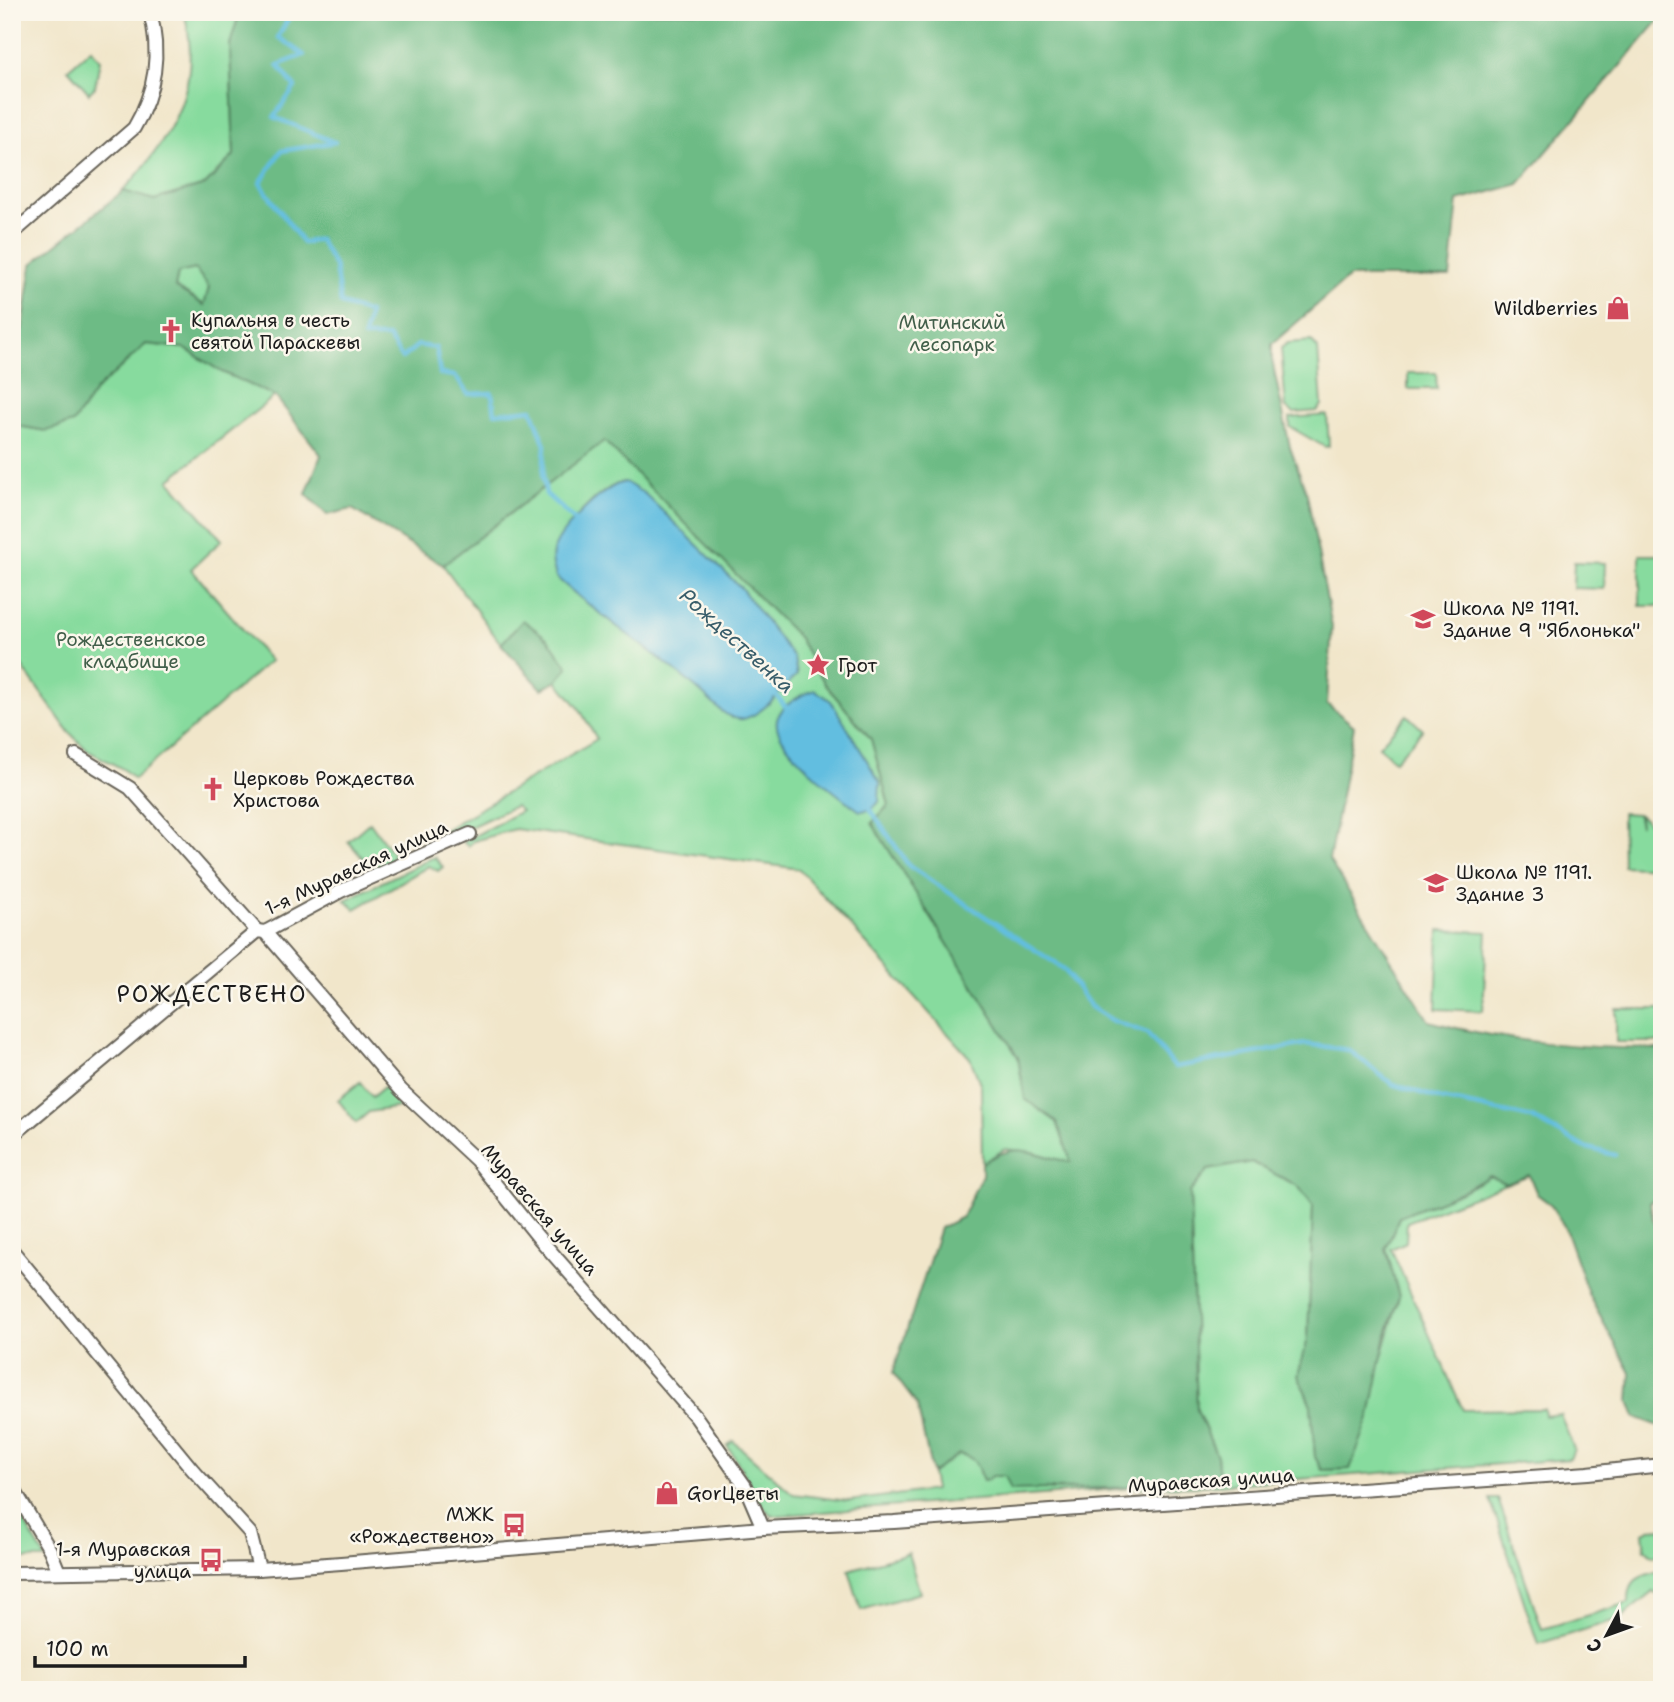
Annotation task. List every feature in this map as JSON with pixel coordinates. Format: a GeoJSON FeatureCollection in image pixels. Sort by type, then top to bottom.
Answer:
{"type":"FeatureCollection","features":[{"type":"Feature","properties":{"kind":"street"},"geometry":{"type":"LineString","coordinates":[[12,234],[134,128],[146,107],[154,82],[157,55],[150,12]]}},
{"type":"Feature","properties":{"kind":"street","name":"1-я Муравская улица"},"geometry":{"type":"LineString","coordinates":[[76,755],[130,788],[261,932]]}},
{"type":"Feature","properties":{"kind":"street","name":"1-я Муравская улица"},"geometry":{"type":"LineString","coordinates":[[12,1136],[261,932],[341,891],[470,834]]}},
{"type":"Feature","properties":{"kind":"street","name":"Муравская улица"},"geometry":{"type":"LineString","coordinates":[[261,932],[401,1090],[477,1160],[538,1237],[696,1417],[745,1486],[763,1528]]}},
{"type":"Feature","properties":{"kind":"street"},"geometry":{"type":"LineString","coordinates":[[12,1250],[192,1469],[250,1533],[259,1569]]}},
{"type":"Feature","properties":{"kind":"street","name":"Муравская улица"},"geometry":{"type":"LineString","coordinates":[[12,1573],[259,1569],[763,1528],[894,1522],[1588,1473],[1662,1465]]}},
{"type":"Feature","properties":{"kind":"street"},"geometry":{"type":"LineString","coordinates":[[12,1486],[50,1550],[59,1572]]}},
{"type":"Feature","properties":{"kind":"green space"},"geometry":{"type":"Polygon","coordinates":[[[184,12],[227,12],[238,18],[230,45],[234,155],[205,185],[154,200],[123,191],[156,151],[179,109],[190,63],[184,12]]]}},
{"type":"Feature","properties":{"kind":"green space","name":"Митинский лесопарк"},"geometry":{"type":"Polygon","coordinates":[[[227,12],[1662,12],[1662,17],[1519,184],[1458,201],[1450,277],[1349,277],[1272,344],[1272,360],[1290,447],[1307,494],[1332,627],[1327,704],[1354,726],[1329,860],[1429,1021],[1487,1035],[1544,1043],[1662,1049],[1662,1193],[1650,1202],[1653,1220],[1662,1234],[1662,1427],[1635,1417],[1629,1401],[1631,1373],[1589,1296],[1564,1226],[1550,1204],[1537,1194],[1529,1175],[1506,1184],[1490,1176],[1461,1192],[1399,1217],[1386,1248],[1399,1297],[1385,1340],[1370,1416],[1350,1469],[1322,1470],[1315,1457],[1311,1405],[1298,1375],[1308,1339],[1313,1206],[1298,1186],[1252,1162],[1208,1170],[1190,1192],[1197,1410],[1217,1456],[1219,1477],[1203,1486],[1010,1490],[1004,1476],[991,1476],[983,1481],[973,1460],[959,1454],[932,1473],[917,1405],[893,1373],[940,1228],[962,1217],[982,1175],[982,1163],[1008,1151],[1018,1150],[1071,1162],[1057,1122],[1025,1099],[1018,1057],[872,823],[889,805],[871,739],[825,684],[799,638],[604,441],[443,565],[352,509],[327,515],[306,494],[321,455],[275,396],[222,372],[184,348],[146,344],[96,390],[73,423],[46,431],[12,425],[12,341],[23,328],[32,264],[123,191],[154,200],[205,185],[234,155],[230,45],[238,18],[227,12]],[[195,269],[178,273],[175,287],[204,305],[209,287],[195,269]]]}},
{"type":"Feature","properties":{"kind":"green space"},"geometry":{"type":"Polygon","coordinates":[[[91,49],[100,60],[95,87],[89,93],[68,69],[91,49]]]}},
{"type":"Feature","properties":{"kind":"green space"},"geometry":{"type":"Polygon","coordinates":[[[195,269],[209,287],[205,305],[175,287],[178,273],[195,269]]]}},
{"type":"Feature","properties":{"kind":"green space"},"geometry":{"type":"Polygon","coordinates":[[[1311,341],[1318,349],[1322,405],[1317,411],[1294,413],[1286,408],[1281,348],[1288,343],[1311,341]]]}},
{"type":"Feature","properties":{"kind":"green space","name":"Рождественское кладбище"},"geometry":{"type":"Polygon","coordinates":[[[146,344],[184,348],[222,372],[275,396],[169,480],[222,540],[191,569],[270,661],[134,779],[123,769],[88,751],[69,732],[12,653],[12,425],[46,431],[73,423],[96,390],[146,344]]]}},
{"type":"Feature","properties":{"kind":"green space"},"geometry":{"type":"Polygon","coordinates":[[[1408,373],[1436,373],[1437,389],[1408,389],[1408,373]]]}},
{"type":"Feature","properties":{"kind":"green space"},"geometry":{"type":"Polygon","coordinates":[[[1327,415],[1329,446],[1325,447],[1290,427],[1290,418],[1327,415]]]}},
{"type":"Feature","properties":{"kind":"green space"},"geometry":{"type":"Polygon","coordinates":[[[604,440],[799,638],[825,684],[871,739],[889,805],[872,823],[1018,1057],[1025,1099],[1057,1122],[1072,1163],[1033,1152],[1005,1149],[982,1163],[981,1086],[970,1058],[799,869],[515,829],[474,841],[468,846],[463,842],[521,811],[515,806],[417,852],[411,850],[597,739],[579,708],[557,681],[568,667],[518,628],[501,644],[443,565],[604,440]],[[625,482],[615,485],[594,499],[553,550],[578,596],[672,666],[732,718],[797,675],[794,658],[625,482]]]}},
{"type":"Feature","properties":{"kind":"green space"},"geometry":{"type":"Polygon","coordinates":[[[1640,555],[1662,555],[1662,606],[1640,606],[1640,555]]]}},
{"type":"Feature","properties":{"kind":"green space"},"geometry":{"type":"Polygon","coordinates":[[[1574,562],[1605,563],[1604,589],[1573,588],[1574,562]]]}},
{"type":"Feature","properties":{"kind":"green space"},"geometry":{"type":"Polygon","coordinates":[[[523,620],[548,639],[568,667],[557,681],[542,689],[501,644],[523,620]]]}},
{"type":"Feature","properties":{"kind":"green space"},"geometry":{"type":"Polygon","coordinates":[[[1407,715],[1423,730],[1395,761],[1379,746],[1407,715]]]}},
{"type":"Feature","properties":{"kind":"green space"},"geometry":{"type":"Polygon","coordinates":[[[1622,813],[1637,814],[1640,826],[1639,815],[1662,834],[1662,868],[1623,866],[1622,813]]]}},
{"type":"Feature","properties":{"kind":"green space"},"geometry":{"type":"Polygon","coordinates":[[[370,822],[393,854],[393,863],[373,870],[348,841],[370,822]]]}},
{"type":"Feature","properties":{"kind":"green space"},"geometry":{"type":"Polygon","coordinates":[[[434,857],[443,867],[438,871],[429,866],[355,909],[345,900],[434,857]]]}},
{"type":"Feature","properties":{"kind":"green space"},"geometry":{"type":"Polygon","coordinates":[[[1439,930],[1487,932],[1483,1011],[1436,1009],[1439,930]]]}},
{"type":"Feature","properties":{"kind":"green space"},"geometry":{"type":"Polygon","coordinates":[[[1616,1009],[1661,1009],[1661,1042],[1616,1042],[1616,1009]]]}},
{"type":"Feature","properties":{"kind":"green space"},"geometry":{"type":"Polygon","coordinates":[[[360,1082],[372,1097],[384,1087],[400,1107],[369,1112],[356,1123],[338,1100],[360,1082]]]}},
{"type":"Feature","properties":{"kind":"green space"},"geometry":{"type":"Polygon","coordinates":[[[1252,1162],[1298,1186],[1313,1206],[1308,1339],[1298,1375],[1311,1405],[1315,1457],[1323,1470],[1350,1469],[1399,1297],[1386,1248],[1399,1217],[1461,1192],[1490,1176],[1506,1184],[1407,1222],[1406,1242],[1391,1249],[1463,1410],[1544,1409],[1545,1416],[1560,1414],[1574,1449],[1570,1459],[1203,1486],[1219,1477],[1217,1456],[1197,1410],[1190,1192],[1208,1170],[1252,1162]]]}},
{"type":"Feature","properties":{"kind":"green space"},"geometry":{"type":"Polygon","coordinates":[[[733,1441],[793,1494],[849,1501],[935,1490],[932,1473],[959,1454],[970,1456],[979,1465],[979,1473],[1004,1475],[1009,1482],[1051,1490],[1143,1487],[772,1516],[759,1500],[727,1446],[733,1441]]]}},
{"type":"Feature","properties":{"kind":"green space"},"geometry":{"type":"Polygon","coordinates":[[[1490,1499],[1498,1499],[1542,1629],[1629,1603],[1631,1588],[1637,1579],[1662,1570],[1662,1598],[1653,1592],[1619,1619],[1538,1644],[1490,1499]]]}},
{"type":"Feature","properties":{"kind":"green space"},"geometry":{"type":"Polygon","coordinates":[[[12,1502],[46,1559],[12,1559],[12,1502]]]}},
{"type":"Feature","properties":{"kind":"green space"},"geometry":{"type":"Polygon","coordinates":[[[1662,1528],[1662,1553],[1653,1556],[1645,1549],[1643,1534],[1649,1529],[1662,1528]]]}},
{"type":"Feature","properties":{"kind":"green space"},"geometry":{"type":"Polygon","coordinates":[[[908,1553],[920,1593],[861,1610],[849,1570],[908,1553]]]}},
{"type":"Feature","properties":{"kind":"water"},"geometry":{"type":"Polygon","coordinates":[[[625,482],[645,494],[741,588],[794,658],[797,675],[766,707],[751,716],[737,719],[721,711],[685,679],[556,577],[553,552],[565,531],[596,499],[625,482]]]}},
{"type":"Feature","properties":{"kind":"water"},"geometry":{"type":"Polygon","coordinates":[[[815,690],[831,701],[880,782],[879,802],[871,810],[860,811],[824,783],[796,756],[778,730],[777,720],[783,709],[798,697],[815,690]]]}},
{"type":"Feature","properties":{"kind":"waterway","name":"Рождественка"},"geometry":{"type":"LineString","coordinates":[[292,12],[278,37],[304,55],[278,65],[295,87],[274,117],[334,142]]}},
{"type":"Feature","properties":{"kind":"waterway","name":"Рождественка"},"geometry":{"type":"LineString","coordinates":[[335,142],[281,151],[260,183],[303,243],[319,239],[335,267],[341,304],[369,313],[364,337],[388,337],[402,358],[418,345],[436,348],[440,374],[455,376],[468,394],[492,393],[495,413],[532,409],[545,445],[543,476],[546,494],[578,523]]}},
{"type":"Feature","properties":{"kind":"waterway","name":"Рождественка"},"geometry":{"type":"LineString","coordinates":[[773,691],[789,711]]}},
{"type":"Feature","properties":{"kind":"waterway","name":"Рождественка"},"geometry":{"type":"LineString","coordinates":[[869,807],[909,866],[1064,969],[1091,1007],[1113,1021],[1147,1033],[1175,1067],[1306,1044],[1349,1050],[1392,1084],[1441,1099],[1532,1118],[1584,1147],[1615,1155]]}},
{"type":"Feature","properties":{"kind":"place","name":"Wildberries"},"geometry":{"type":"Point","coordinates":[1618,308]}},
{"type":"Feature","properties":{"kind":"place","name":"Купальня в честь святой Параскевы"},"geometry":{"type":"Point","coordinates":[171,331]}},
{"type":"Feature","properties":{"kind":"place","name":"Школа № 1191. Здание 9 \"Яблонька\""},"geometry":{"type":"Point","coordinates":[1423,619]}},
{"type":"Feature","properties":{"kind":"place","name":"Грот"},"geometry":{"type":"Point","coordinates":[818,665]}},
{"type":"Feature","properties":{"kind":"place","name":"Церковь Рождества Христова"},"geometry":{"type":"Point","coordinates":[213,789]}},
{"type":"Feature","properties":{"kind":"place","name":"Школа № 1191. Здание 3"},"geometry":{"type":"Point","coordinates":[1436,883]}},
{"type":"Feature","properties":{"kind":"place","name":"GorЦветы"},"geometry":{"type":"Point","coordinates":[667,1493]}},
{"type":"Feature","properties":{"kind":"place","name":"МЖК «Рождествено»"},"geometry":{"type":"Point","coordinates":[514,1525]}},
{"type":"Feature","properties":{"kind":"place","name":"1-я Муравская улица"},"geometry":{"type":"Point","coordinates":[211,1560]}},
{"type":"Feature","properties":{"kind":"district","name":"РОЖДЕСТВЕНО"},"geometry":{"type":"Point","coordinates":[212,994]}}]}
